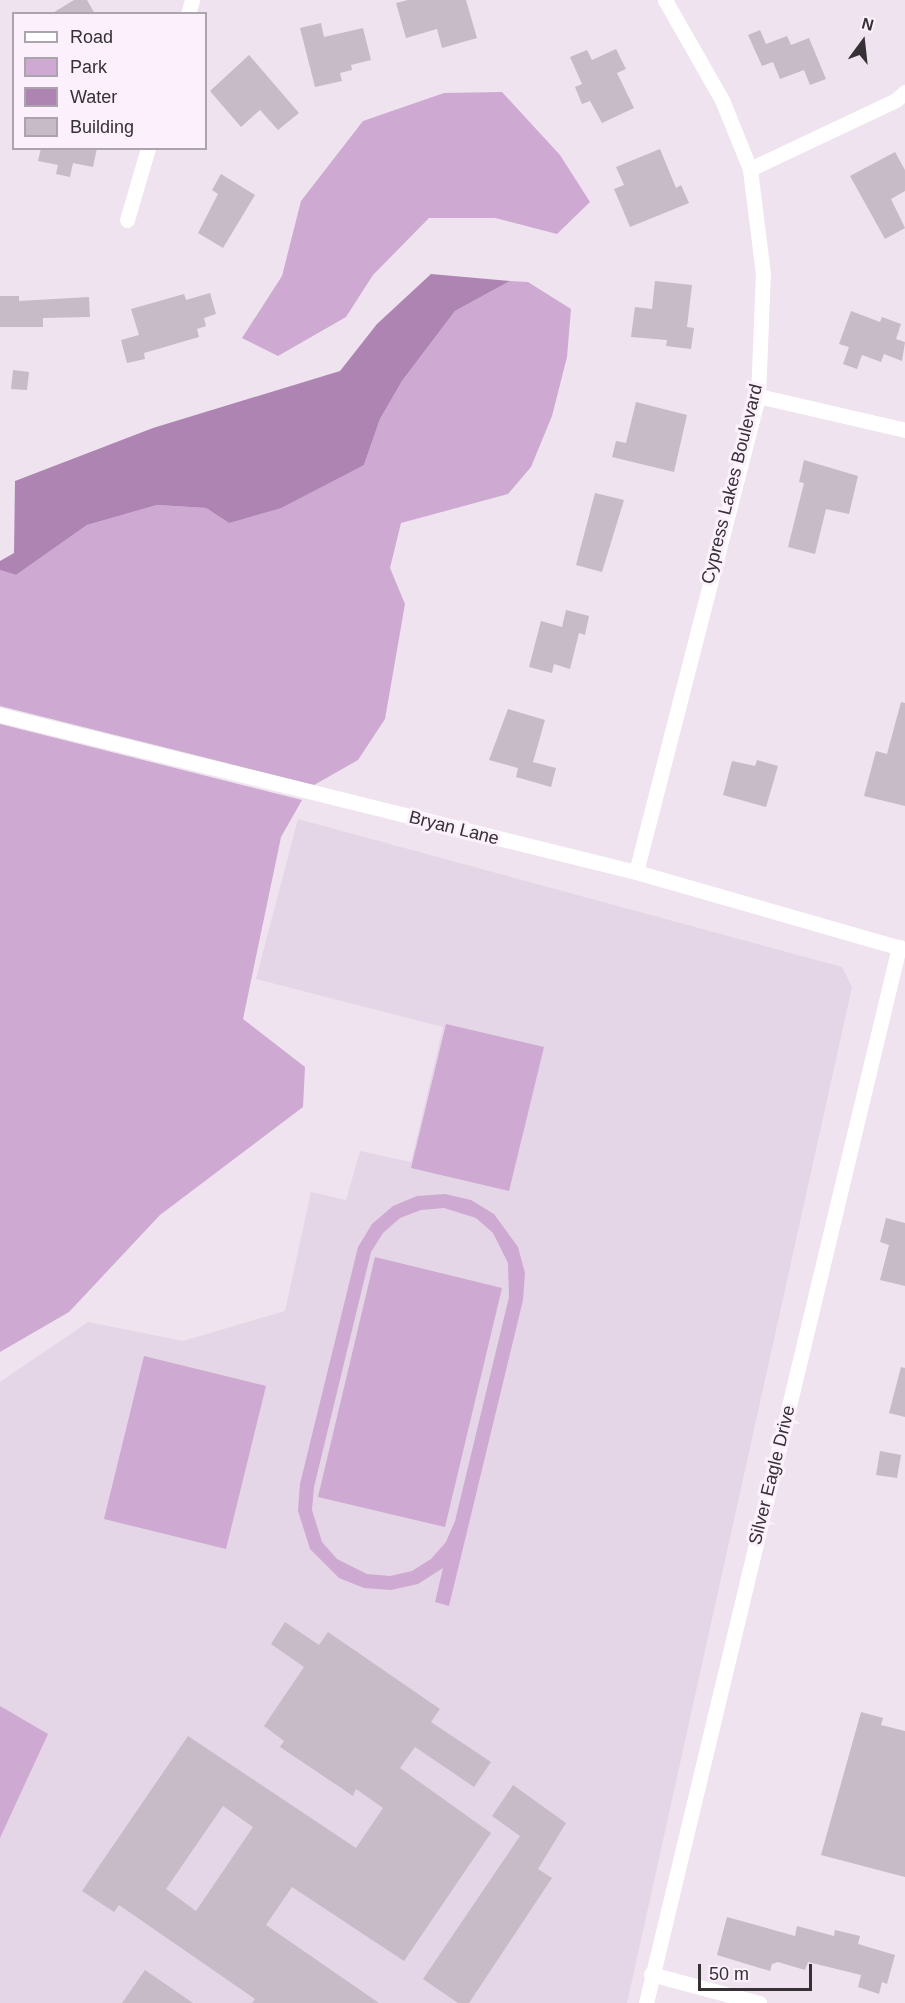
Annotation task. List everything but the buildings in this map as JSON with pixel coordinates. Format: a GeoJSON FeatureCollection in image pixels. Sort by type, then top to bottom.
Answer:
{"type":"FeatureCollection","features":[{"type":"Feature","properties":{"kind":"street","name":"Cypress Lakes Boulevard"},"geometry":{"type":"LineString","coordinates":[[636,872],[758,396],[763,274],[750,169],[722,100],[665,0]]}},
{"type":"Feature","properties":{"kind":"street"},"geometry":{"type":"LineString","coordinates":[[750,169],[896,100],[905,93]]}},
{"type":"Feature","properties":{"kind":"street"},"geometry":{"type":"LineString","coordinates":[[127,220],[147,150]]}},
{"type":"Feature","properties":{"kind":"street"},"geometry":{"type":"LineString","coordinates":[[758,396],[905,430]]}},
{"type":"Feature","properties":{"kind":"street","name":"Bryan Lane"},"geometry":{"type":"LineString","coordinates":[[0,715],[636,872],[902,948]]}},
{"type":"Feature","properties":{"kind":"street","name":"Silver Eagle Drive"},"geometry":{"type":"LineString","coordinates":[[646,2003],[651,1974],[902,948]]}},
{"type":"Feature","properties":{"kind":"street"},"geometry":{"type":"LineString","coordinates":[[651,1974],[759,2003]]}},
{"type":"Feature","properties":{"kind":"shaded area"},"geometry":{"type":"Polygon","coordinates":[[[298,819],[842,967],[852,987],[627,2003],[0,2003],[0,1382],[88,1322],[183,1341],[285,1311],[311,1192],[346,1200],[360,1151],[411,1162],[443,1027],[256,979],[298,819]]]}},
{"type":"Feature","properties":{"kind":"green space"},"geometry":{"type":"Polygon","coordinates":[[[502,92],[560,155],[590,202],[557,234],[495,218],[429,218],[373,275],[346,317],[278,356],[242,338],[282,276],[301,201],[363,121],[444,93],[502,92]]]}},
{"type":"Feature","properties":{"kind":"green space"},"geometry":{"type":"Polygon","coordinates":[[[510,281],[528,282],[571,309],[567,357],[552,416],[531,467],[508,494],[401,523],[390,568],[405,604],[385,719],[358,760],[314,785],[0,706],[0,570],[16,575],[87,525],[157,505],[206,508],[229,523],[364,465],[380,419],[402,381],[455,311],[510,281]]]}},
{"type":"Feature","properties":{"kind":"green space"},"geometry":{"type":"Polygon","coordinates":[[[0,724],[302,800],[281,837],[243,1019],[305,1067],[303,1107],[160,1215],[69,1312],[0,1352],[0,724]]]}},
{"type":"Feature","properties":{"kind":"green space"},"geometry":{"type":"Polygon","coordinates":[[[446,1024],[544,1047],[509,1191],[411,1168],[446,1024]]]}},
{"type":"Feature","properties":{"kind":"green space"},"geometry":{"type":"Polygon","coordinates":[[[445,1194],[471,1200],[494,1214],[518,1247],[525,1273],[523,1300],[449,1606],[435,1602],[443,1568],[418,1584],[391,1590],[364,1588],[339,1578],[310,1549],[298,1511],[300,1484],[358,1247],[372,1224],[393,1206],[417,1196],[445,1194]],[[444,1208],[421,1210],[400,1218],[383,1233],[371,1252],[314,1487],[312,1510],[322,1542],[337,1559],[367,1574],[390,1576],[412,1571],[431,1559],[446,1542],[455,1521],[509,1297],[508,1263],[493,1233],[476,1218],[444,1208]]]}},
{"type":"Feature","properties":{"kind":"green space"},"geometry":{"type":"Polygon","coordinates":[[[375,1257],[502,1288],[445,1527],[318,1497],[375,1257]]]}},
{"type":"Feature","properties":{"kind":"green space"},"geometry":{"type":"Polygon","coordinates":[[[144,1356],[266,1386],[226,1549],[104,1519],[144,1356]]]}},
{"type":"Feature","properties":{"kind":"green space"},"geometry":{"type":"Polygon","coordinates":[[[0,1706],[48,1734],[0,1838],[0,1706]]]}},
{"type":"Feature","properties":{"kind":"water"},"geometry":{"type":"Polygon","coordinates":[[[431,274],[510,281],[455,311],[402,381],[380,419],[364,465],[281,508],[229,523],[206,508],[157,505],[87,525],[16,575],[0,570],[0,561],[14,553],[15,481],[153,428],[340,371],[377,324],[431,274]]]}}]}
